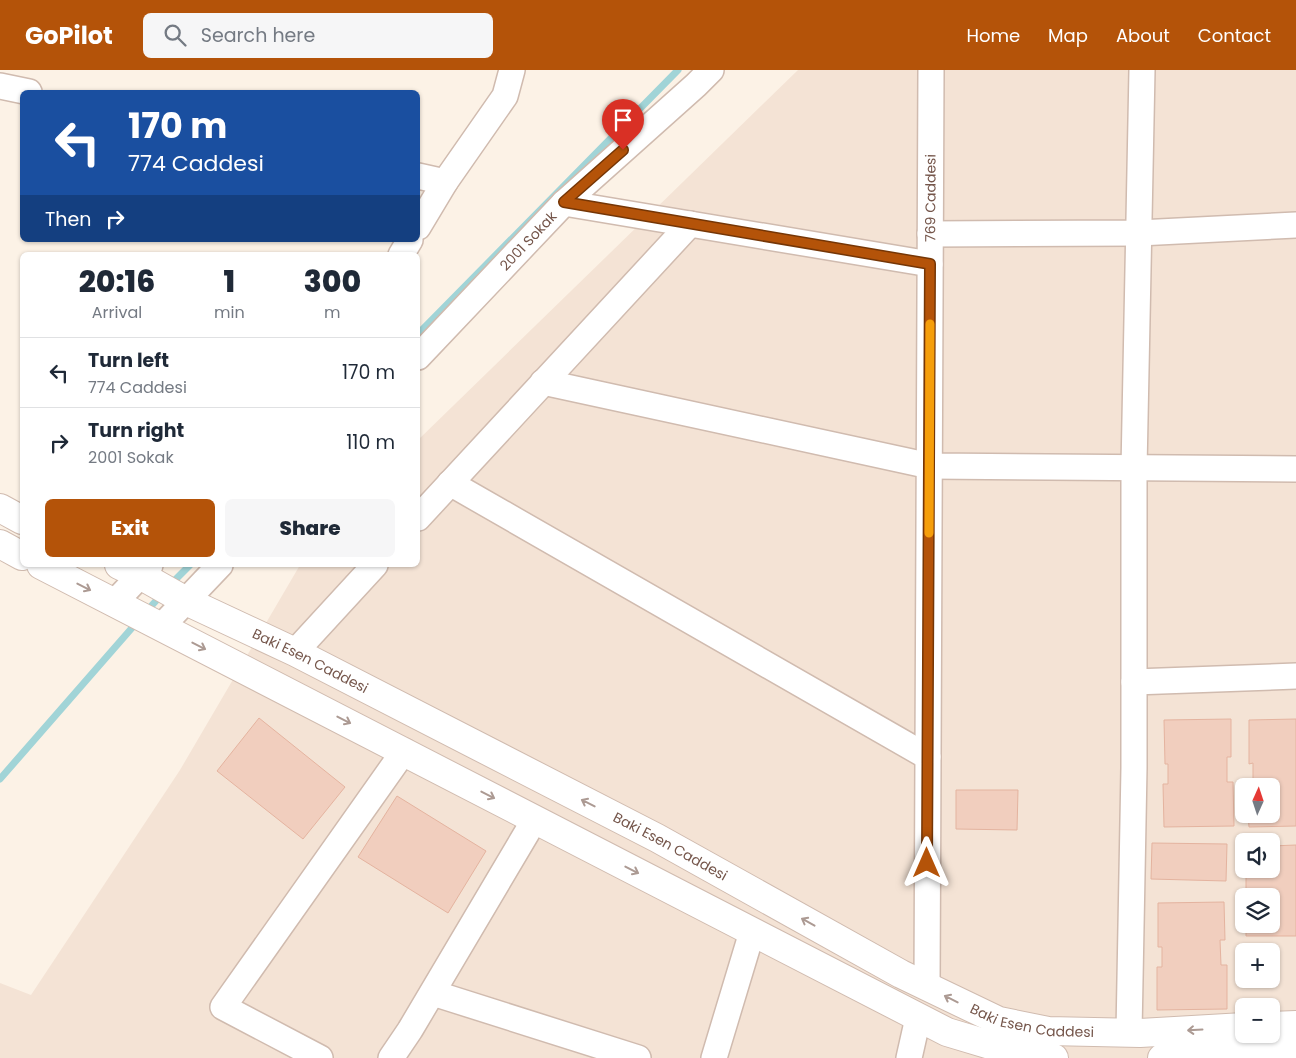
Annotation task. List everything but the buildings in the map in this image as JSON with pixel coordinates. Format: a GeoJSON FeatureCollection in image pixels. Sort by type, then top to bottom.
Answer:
{"type":"FeatureCollection","features":[{"type":"Feature","properties":{"kind":"street"},"geometry":{"type":"LineString","coordinates":[[420,224],[445,182],[505,96],[512,70]]}},
{"type":"Feature","properties":{"kind":"street","name":"2001 Sokak"},"geometry":{"type":"LineString","coordinates":[[420,355],[564,202],[711,70]]}},
{"type":"Feature","properties":{"kind":"street","name":"769 Caddesi"},"geometry":{"type":"LineString","coordinates":[[927,986],[931,70]]}},
{"type":"Feature","properties":{"kind":"street"},"geometry":{"type":"LineString","coordinates":[[1129,1032],[1134,768],[1134,469],[1142,70]]}},
{"type":"Feature","properties":{"kind":"street"},"geometry":{"type":"LineString","coordinates":[[0,86],[20,90]]}},
{"type":"Feature","properties":{"kind":"street"},"geometry":{"type":"LineString","coordinates":[[420,176],[445,182]]}},
{"type":"Feature","properties":{"kind":"street"},"geometry":{"type":"LineString","coordinates":[[564,202],[930,264]]}},
{"type":"Feature","properties":{"kind":"street"},"geometry":{"type":"LineString","coordinates":[[420,516],[690,224]]}},
{"type":"Feature","properties":{"kind":"street"},"geometry":{"type":"LineString","coordinates":[[930,234],[1139,233],[1296,225]]}},
{"type":"Feature","properties":{"kind":"street"},"geometry":{"type":"LineString","coordinates":[[543,382],[930,466],[1296,469]]}},
{"type":"Feature","properties":{"kind":"street"},"geometry":{"type":"LineString","coordinates":[[450,484],[928,757]]}},
{"type":"Feature","properties":{"kind":"street"},"geometry":{"type":"LineString","coordinates":[[0,508],[20,519]]}},
{"type":"Feature","properties":{"kind":"street"},"geometry":{"type":"LineString","coordinates":[[0,544],[20,555]]}},
{"type":"Feature","properties":{"kind":"street"},"geometry":{"type":"LineString","coordinates":[[44,567],[404,751],[918,1018],[947,1032],[1007,1050],[1054,1058]]}},
{"type":"Feature","properties":{"kind":"street"},"geometry":{"type":"LineString","coordinates":[[159,625],[183,599],[218,567]]}},
{"type":"Feature","properties":{"kind":"street"},"geometry":{"type":"LineString","coordinates":[[295,652],[373,567]]}},
{"type":"Feature","properties":{"kind":"street"},"geometry":{"type":"LineString","coordinates":[[121,606],[140,572]]}},
{"type":"Feature","properties":{"kind":"street","name":"Baki Esen Caddesi"},"geometry":{"type":"LineString","coordinates":[[140,572],[183,599],[295,652],[657,838],[901,974],[999,1021],[1048,1030],[1129,1032],[1235,1027]]}},
{"type":"Feature","properties":{"kind":"street"},"geometry":{"type":"LineString","coordinates":[[1134,682],[1296,676]]}},
{"type":"Feature","properties":{"kind":"street"},"geometry":{"type":"LineString","coordinates":[[320,1058],[223,1007],[404,751]]}},
{"type":"Feature","properties":{"kind":"street"},"geometry":{"type":"LineString","coordinates":[[391,1058],[433,992],[535,819]]}},
{"type":"Feature","properties":{"kind":"street"},"geometry":{"type":"LineString","coordinates":[[714,1058],[752,932]]}},
{"type":"Feature","properties":{"kind":"street"},"geometry":{"type":"LineString","coordinates":[[433,992],[638,1058]]}},
{"type":"Feature","properties":{"kind":"street"},"geometry":{"type":"LineString","coordinates":[[909,1058],[918,1018]]}},
{"type":"Feature","properties":{"kind":"street"},"geometry":{"type":"LineString","coordinates":[[1280,1026],[1296,1025]]}},
{"type":"Feature","properties":{"kind":"street"},"geometry":{"type":"LineString","coordinates":[[1162,1058],[1296,1051]]}},
{"type":"Feature","properties":{"kind":"shaded area"},"geometry":{"type":"Polygon","coordinates":[[[798,70],[1296,70],[1296,1058],[0,1058],[0,983],[31,995],[180,770],[299,567],[420,567],[420,438],[798,70]]]}},
{"type":"Feature","properties":{"kind":"waterway"},"geometry":{"type":"LineString","coordinates":[[420,332],[678,70]]}},
{"type":"Feature","properties":{"kind":"waterway"},"geometry":{"type":"LineString","coordinates":[[170,585],[188,567]]}},
{"type":"Feature","properties":{"kind":"waterway"},"geometry":{"type":"LineString","coordinates":[[145,613],[163,593]]}},
{"type":"Feature","properties":{"kind":"waterway"},"geometry":{"type":"LineString","coordinates":[[0,779],[138,621]]}},
{"type":"Feature","properties":{"kind":"slow traffic"},"geometry":{"type":"LineString","coordinates":[[929,533],[930,324]]}},
{"type":"Feature","properties":{"kind":"route"},"geometry":{"type":"LineString","coordinates":[[623,150],[564,202],[930,264],[927,863]]}}]}
